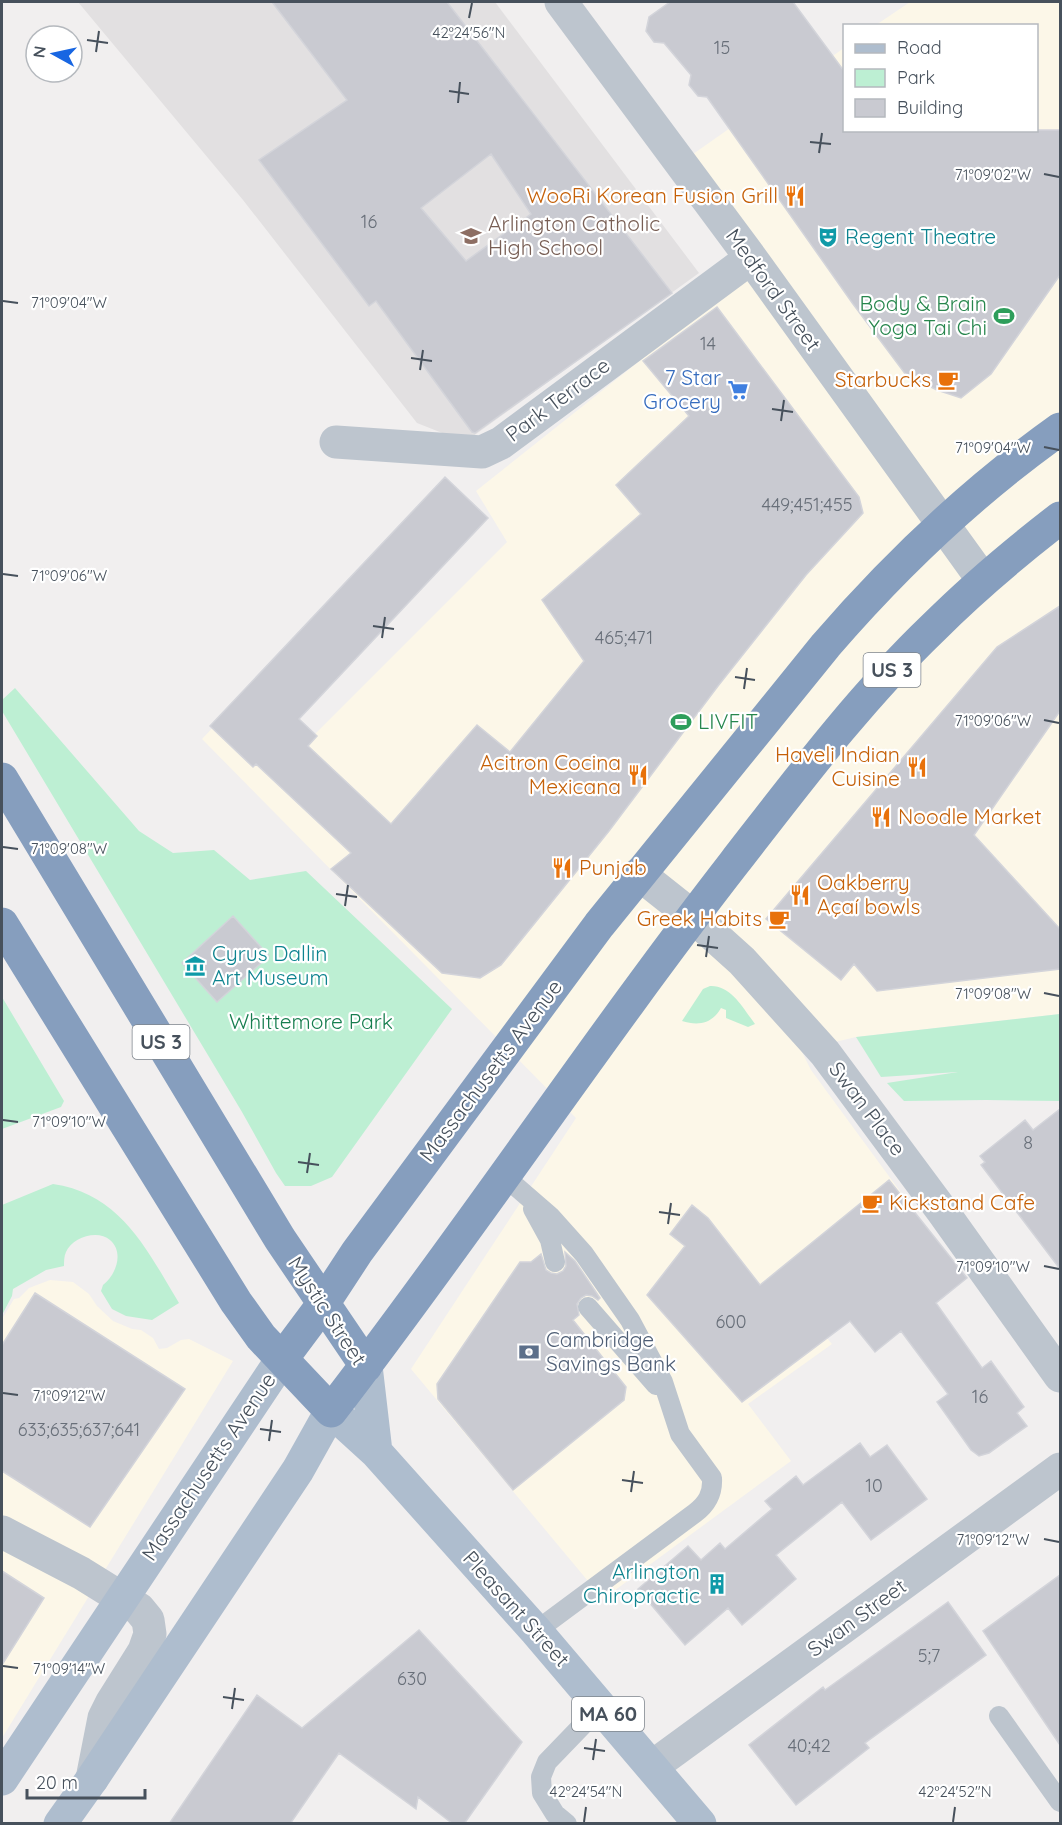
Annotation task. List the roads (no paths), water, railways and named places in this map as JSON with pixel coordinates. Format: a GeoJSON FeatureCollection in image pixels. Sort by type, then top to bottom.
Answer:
{"type":"FeatureCollection","features":[{"type":"Feature","properties":{"kind":"highway","name":"Massachusetts Avenue"},"geometry":{"type":"LineString","coordinates":[[282,1359],[323,1304],[357,1252],[639,874],[834,636],[879,585],[941,524],[1023,456],[1060,429]]}},
{"type":"Feature","properties":{"kind":"highway","name":"US 3"},"geometry":{"type":"LineString","coordinates":[[331,1411],[516,1186],[692,916],[801,777],[884,678],[931,629],[983,580],[1060,518]]}},
{"type":"Feature","properties":{"kind":"highway","name":"Mystic Street"},"geometry":{"type":"LineString","coordinates":[[2,779],[280,1239],[366,1366]]}},
{"type":"Feature","properties":{"kind":"highway"},"geometry":{"type":"LineString","coordinates":[[2,924],[236,1302],[261,1337],[331,1411]]}},
{"type":"Feature","properties":{"kind":"main road","name":"Massachusetts Avenue"},"geometry":{"type":"LineString","coordinates":[[2,1779],[282,1359]]}},
{"type":"Feature","properties":{"kind":"main road","name":"Mystic Street"},"geometry":{"type":"LineString","coordinates":[[366,1366],[376,1452]]}},
{"type":"Feature","properties":{"kind":"main road","name":"MA 60"},"geometry":{"type":"LineString","coordinates":[[331,1411],[376,1452]]}},
{"type":"Feature","properties":{"kind":"main road"},"geometry":{"type":"LineString","coordinates":[[60,1824],[298,1470],[331,1411]]}},
{"type":"Feature","properties":{"kind":"main road","name":"Pleasant Street"},"geometry":{"type":"LineString","coordinates":[[376,1452],[653,1766],[696,1822]]}},
{"type":"Feature","properties":{"kind":"street","name":"Medford Street"},"geometry":{"type":"LineString","coordinates":[[561,2],[751,258],[983,580]]}},
{"type":"Feature","properties":{"kind":"street","name":"Park Terrace"},"geometry":{"type":"LineString","coordinates":[[336,442],[486,452],[751,258]]}},
{"type":"Feature","properties":{"kind":"street","name":"Swan Place"},"geometry":{"type":"LineString","coordinates":[[639,874],[692,916],[742,961],[825,1053],[937,1203],[1060,1376]]}},
{"type":"Feature","properties":{"kind":"street","name":"Swan Street"},"geometry":{"type":"LineString","coordinates":[[653,1766],[1060,1469]]}},
{"type":"Feature","properties":{"kind":"street"},"geometry":{"type":"LineString","coordinates":[[2,1532],[81,1573],[139,1609],[148,1620],[150,1634],[144,1651],[104,1718],[92,1779]]}},
{"type":"Feature","properties":{"kind":"lane"},"geometry":{"type":"LineString","coordinates":[[516,1186],[550,1240],[555,1262]]}},
{"type":"Feature","properties":{"kind":"lane"},"geometry":{"type":"LineString","coordinates":[[516,1186],[550,1216],[584,1254],[630,1320],[663,1382],[680,1434],[712,1478],[711,1495],[705,1505],[536,1631]]}},
{"type":"Feature","properties":{"kind":"lane"},"geometry":{"type":"LineString","coordinates":[[588,1307],[656,1385],[674,1412]]}},
{"type":"Feature","properties":{"kind":"lane"},"geometry":{"type":"LineString","coordinates":[[567,1824],[555,1814],[542,1793],[541,1777],[547,1762],[601,1706]]}},
{"type":"Feature","properties":{"kind":"lane"},"geometry":{"type":"LineString","coordinates":[[999,1716],[1060,1802]]}},
{"type":"Feature","properties":{"kind":"place","name":"WooRi Korean Fusion Grill"},"geometry":{"type":"Point","coordinates":[795,196]}},
{"type":"Feature","properties":{"kind":"place","name":"Arlington Catholic High School"},"geometry":{"type":"Point","coordinates":[471,236]}},
{"type":"Feature","properties":{"kind":"place","name":"Regent Theatre"},"geometry":{"type":"Point","coordinates":[828,237]}},
{"type":"Feature","properties":{"kind":"place","name":"Body & Brain Yoga Tai Chi"},"geometry":{"type":"Point","coordinates":[1004,316]}},
{"type":"Feature","properties":{"kind":"place","name":"Starbucks"},"geometry":{"type":"Point","coordinates":[948,380]}},
{"type":"Feature","properties":{"kind":"place","name":"7 Star Grocery"},"geometry":{"type":"Point","coordinates":[738,390]}},
{"type":"Feature","properties":{"kind":"place","name":"LIVFIT"},"geometry":{"type":"Point","coordinates":[681,722]}},
{"type":"Feature","properties":{"kind":"place","name":"Haveli Indian Cuisine"},"geometry":{"type":"Point","coordinates":[917,767]}},
{"type":"Feature","properties":{"kind":"place","name":"Acitron Cocina Mexicana"},"geometry":{"type":"Point","coordinates":[638,775]}},
{"type":"Feature","properties":{"kind":"place","name":"Noodle Market"},"geometry":{"type":"Point","coordinates":[881,817]}},
{"type":"Feature","properties":{"kind":"place","name":"Punjab"},"geometry":{"type":"Point","coordinates":[562,868]}},
{"type":"Feature","properties":{"kind":"place","name":"Oakberry Açaí bowls"},"geometry":{"type":"Point","coordinates":[800,895]}},
{"type":"Feature","properties":{"kind":"place","name":"Greek Habits"},"geometry":{"type":"Point","coordinates":[779,919]}},
{"type":"Feature","properties":{"kind":"place","name":"Cyrus Dallin Art Museum"},"geometry":{"type":"Point","coordinates":[195,966]}},
{"type":"Feature","properties":{"kind":"place","name":"Kickstand Cafe"},"geometry":{"type":"Point","coordinates":[872,1203]}},
{"type":"Feature","properties":{"kind":"place","name":"Cambridge Savings Bank"},"geometry":{"type":"Point","coordinates":[529,1352]}},
{"type":"Feature","properties":{"kind":"place","name":"Arlington Chiropractic"},"geometry":{"type":"Point","coordinates":[717,1584]}},
{"type":"Feature","properties":{"kind":"park label","name":"Whittemore Park"},"geometry":{"type":"Point","coordinates":[311,1022]}}]}
